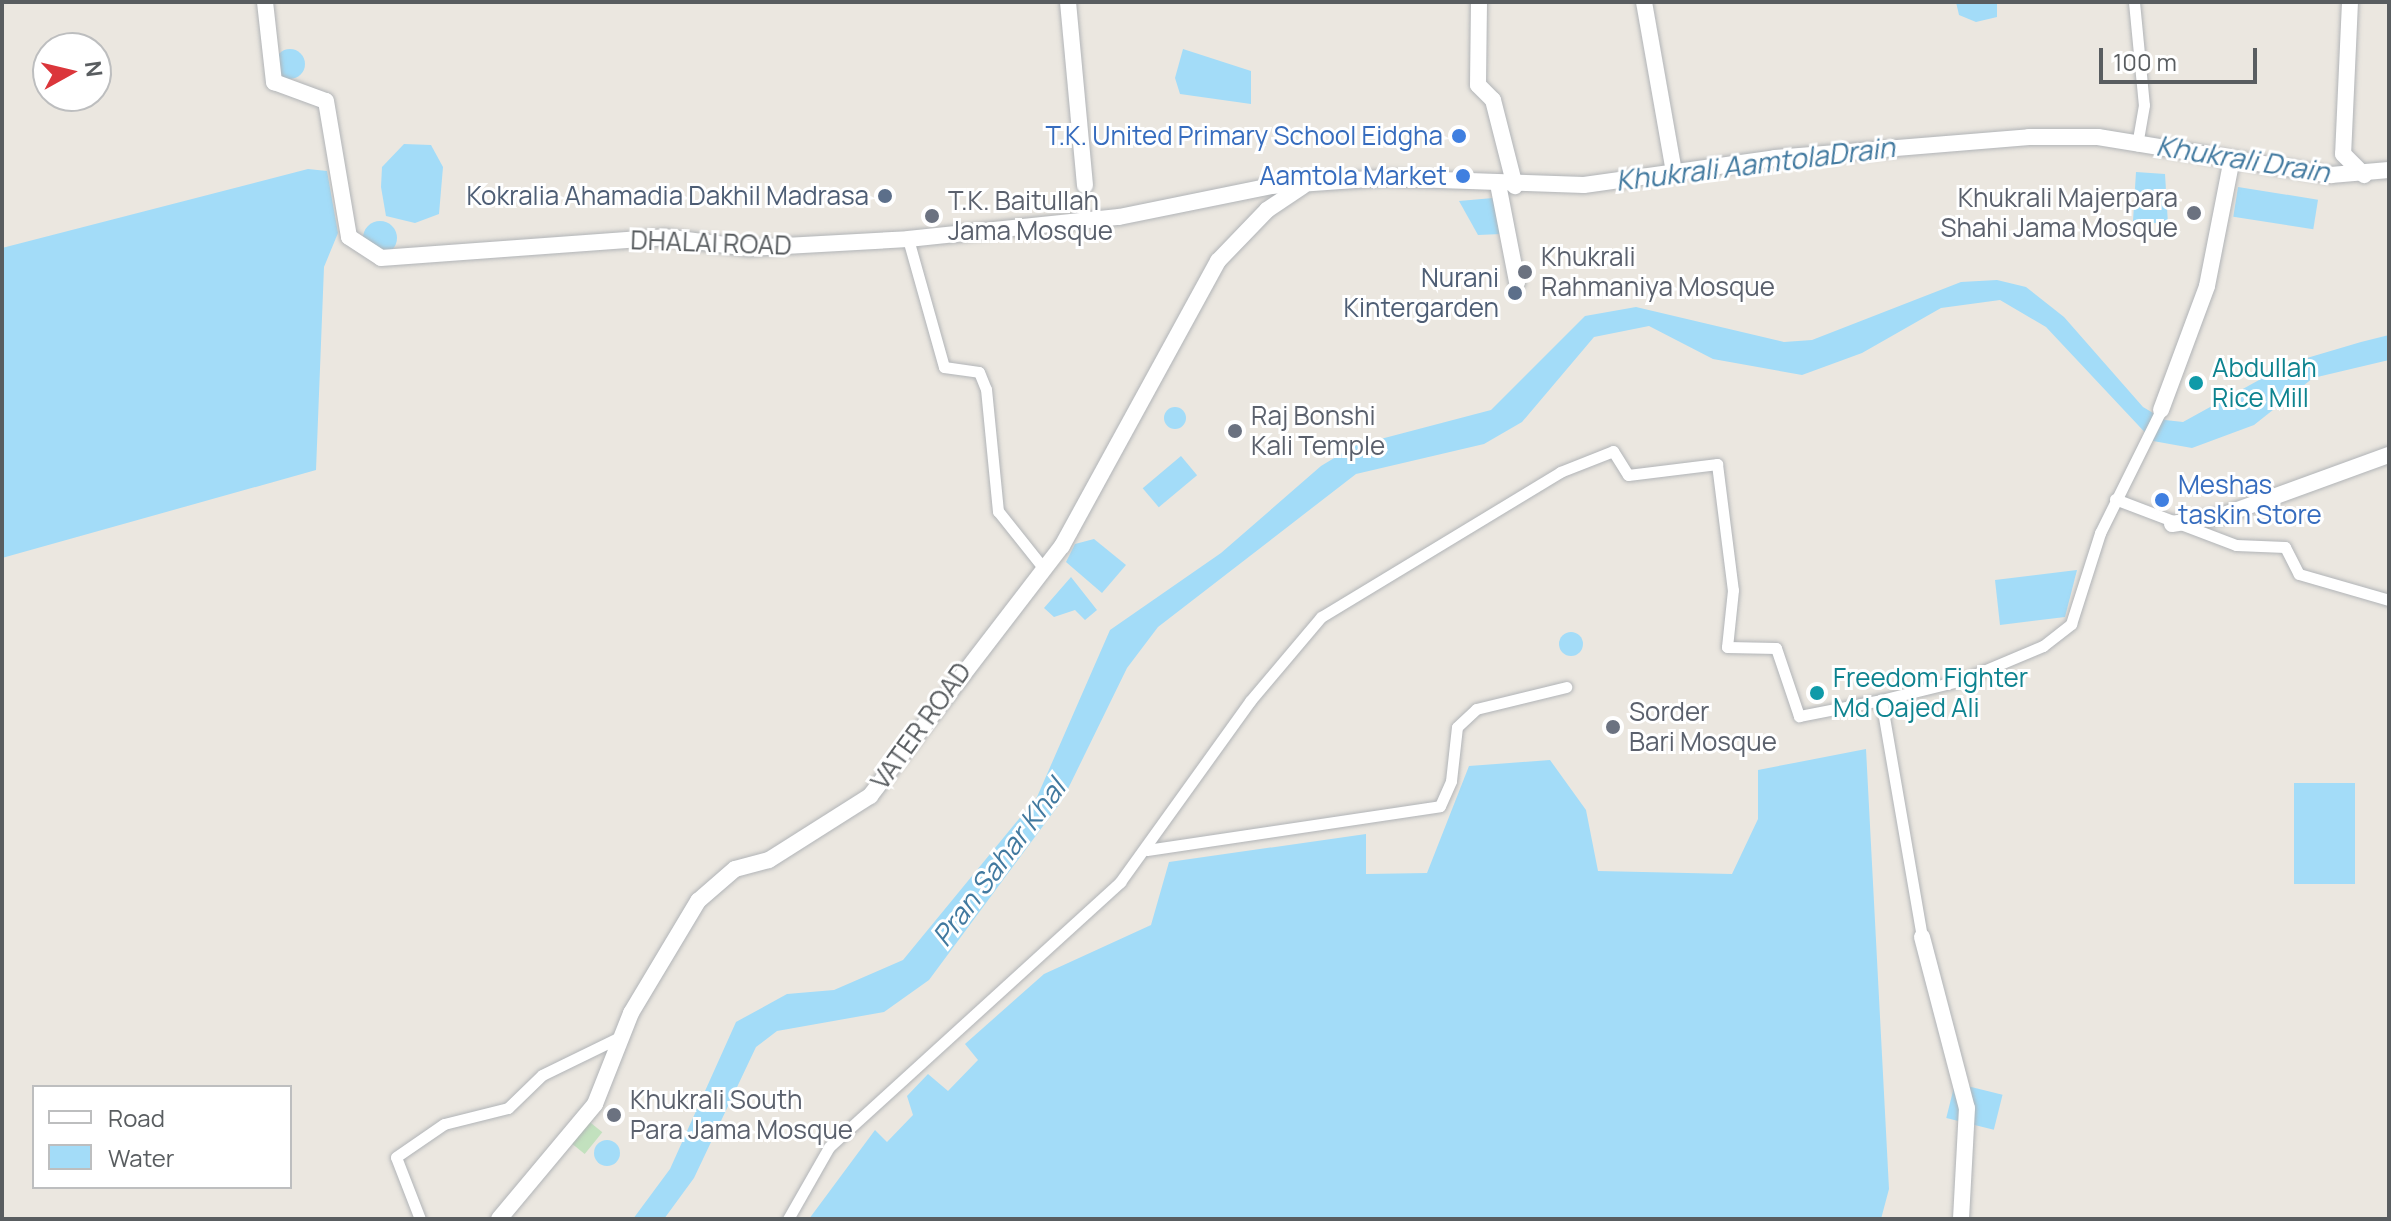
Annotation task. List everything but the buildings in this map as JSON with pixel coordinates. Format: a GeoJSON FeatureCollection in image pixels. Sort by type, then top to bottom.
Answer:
{"type":"FeatureCollection","features":[{"type":"Feature","properties":{"kind":"street","name":"DHALAI ROAD"},"geometry":{"type":"LineString","coordinates":[[265,2],[274,82],[326,101],[349,237],[381,258],[664,237],[749,248],[908,239],[1119,217],[1177,202],[1383,178],[1515,186],[2029,137],[2137,143],[2232,159],[2364,175],[2389,170]]}},
{"type":"Feature","properties":{"kind":"street"},"geometry":{"type":"LineString","coordinates":[[1068,2],[1085,185]]}},
{"type":"Feature","properties":{"kind":"street"},"geometry":{"type":"LineString","coordinates":[[1479,2],[1478,85],[1493,100],[1515,186]]}},
{"type":"Feature","properties":{"kind":"street"},"geometry":{"type":"LineString","coordinates":[[1644,2],[1674,173]]}},
{"type":"Feature","properties":{"kind":"street"},"geometry":{"type":"LineString","coordinates":[[2134,2],[2144,105],[2137,143]]}},
{"type":"Feature","properties":{"kind":"street"},"geometry":{"type":"LineString","coordinates":[[2350,2],[2343,154],[2364,175]]}},
{"type":"Feature","properties":{"kind":"street"},"geometry":{"type":"LineString","coordinates":[[788,1219],[829,1147],[1147,850],[1287,653],[1344,597],[1425,557],[1509,499],[1613,451],[1628,475],[1717,464],[1733,590],[1727,647],[1776,648],[1799,716],[1962,680],[2043,646],[2071,624],[2115,499],[2161,410],[2207,286],[2232,159]]}},
{"type":"Feature","properties":{"kind":"street"},"geometry":{"type":"LineString","coordinates":[[1498,184],[1517,282]]}},
{"type":"Feature","properties":{"kind":"street","name":"VATER ROAD"},"geometry":{"type":"LineString","coordinates":[[499,1219],[595,1104],[622,1036],[672,933],[698,901],[735,869],[769,860],[870,796],[981,643],[1045,570],[1158,383],[1218,261],[1267,210],[1304,186]]}},
{"type":"Feature","properties":{"kind":"street"},"geometry":{"type":"LineString","coordinates":[[908,239],[944,367],[979,372],[986,389],[998,511],[1045,570]]}},
{"type":"Feature","properties":{"kind":"street"},"geometry":{"type":"LineString","coordinates":[[2172,524],[2221,516],[2389,455]]}},
{"type":"Feature","properties":{"kind":"street"},"geometry":{"type":"LineString","coordinates":[[2115,499],[2172,524],[2236,545],[2285,547],[2299,574],[2389,600]]}},
{"type":"Feature","properties":{"kind":"street"},"geometry":{"type":"LineString","coordinates":[[1147,850],[1440,806],[1451,781],[1457,727],[1476,709],[1566,687]]}},
{"type":"Feature","properties":{"kind":"street"},"geometry":{"type":"LineString","coordinates":[[1881,700],[1922,937],[1967,1108],[1961,1219]]}},
{"type":"Feature","properties":{"kind":"street"},"geometry":{"type":"LineString","coordinates":[[420,1219],[396,1157],[444,1124],[508,1108],[542,1075],[622,1036]]}},
{"type":"Feature","properties":{"kind":"green space"},"geometry":{"type":"Polygon","coordinates":[[[586,1119],[602,1132],[585,1154],[568,1141],[586,1119]]]}},
{"type":"Feature","properties":{"kind":"water"},"geometry":{"type":"Polygon","coordinates":[[[1956,2],[1997,2],[1997,17],[1976,22],[1959,15],[1956,2]]]}},
{"type":"Feature","properties":{"kind":"water"},"geometry":{"type":"Polygon","coordinates":[[[290,49],[296,50],[304,58],[304,70],[296,78],[290,79],[284,78],[276,70],[275,64],[276,58],[284,50],[290,49]]]}},
{"type":"Feature","properties":{"kind":"water"},"geometry":{"type":"Polygon","coordinates":[[[1183,49],[1251,71],[1251,104],[1180,94],[1175,78],[1183,49]]]}},
{"type":"Feature","properties":{"kind":"water"},"geometry":{"type":"Polygon","coordinates":[[[404,144],[431,145],[443,167],[439,214],[415,223],[386,216],[381,187],[382,167],[404,144]]]}},
{"type":"Feature","properties":{"kind":"water"},"geometry":{"type":"Polygon","coordinates":[[[308,169],[327,171],[338,233],[324,267],[316,470],[2,558],[2,248],[308,169]]]}},
{"type":"Feature","properties":{"kind":"water"},"geometry":{"type":"Polygon","coordinates":[[[2136,172],[2165,174],[2168,224],[2133,221],[2136,172]]]}},
{"type":"Feature","properties":{"kind":"water"},"geometry":{"type":"Polygon","coordinates":[[[2238,187],[2318,200],[2313,229],[2233,217],[2238,187]]]}},
{"type":"Feature","properties":{"kind":"water"},"geometry":{"type":"Polygon","coordinates":[[[1493,198],[1501,234],[1478,235],[1459,201],[1493,198]]]}},
{"type":"Feature","properties":{"kind":"water"},"geometry":{"type":"Polygon","coordinates":[[[380,221],[392,226],[397,238],[392,250],[380,255],[368,250],[363,238],[368,226],[380,221]]]}},
{"type":"Feature","properties":{"kind":"water","name":"Pran Sahar Khal"},"geometry":{"type":"Polygon","coordinates":[[[1997,280],[2026,287],[2064,317],[2143,407],[2165,420],[2183,422],[2290,363],[2389,335],[2389,360],[2313,378],[2254,425],[2192,448],[2153,441],[2046,327],[2000,300],[1941,308],[1862,353],[1802,375],[1713,359],[1649,326],[1594,337],[1522,422],[1484,444],[1356,474],[1158,627],[1127,668],[1063,799],[929,980],[884,1012],[777,1031],[756,1047],[694,1178],[664,1219],[633,1219],[670,1169],[736,1022],[787,994],[834,990],[903,960],[1037,797],[1110,630],[1221,553],[1321,466],[1354,446],[1491,410],[1585,316],[1636,307],[1784,342],[1812,340],[1961,282],[1997,280]]]}},
{"type":"Feature","properties":{"kind":"water"},"geometry":{"type":"Polygon","coordinates":[[[1175,407],[1183,410],[1186,418],[1183,426],[1175,429],[1167,426],[1164,418],[1167,410],[1175,407]]]}},
{"type":"Feature","properties":{"kind":"water"},"geometry":{"type":"Polygon","coordinates":[[[1181,456],[1197,475],[1159,507],[1143,488],[1181,456]]]}},
{"type":"Feature","properties":{"kind":"water"},"geometry":{"type":"Polygon","coordinates":[[[1094,539],[1126,565],[1102,593],[1066,562],[1075,544],[1094,539]]]}},
{"type":"Feature","properties":{"kind":"water"},"geometry":{"type":"Polygon","coordinates":[[[2077,570],[2065,617],[2000,625],[1995,580],[2077,570]]]}},
{"type":"Feature","properties":{"kind":"water"},"geometry":{"type":"Polygon","coordinates":[[[1071,577],[1097,610],[1085,620],[1075,610],[1054,617],[1044,608],[1071,577]]]}},
{"type":"Feature","properties":{"kind":"water"},"geometry":{"type":"Polygon","coordinates":[[[1571,632],[1580,635],[1583,644],[1580,653],[1571,656],[1562,653],[1559,644],[1562,635],[1571,632]]]}},
{"type":"Feature","properties":{"kind":"water"},"geometry":{"type":"Polygon","coordinates":[[[1866,749],[1889,1189],[1881,1219],[809,1219],[875,1130],[887,1142],[913,1115],[907,1096],[928,1074],[948,1091],[978,1060],[965,1044],[1044,974],[1151,925],[1169,862],[1366,834],[1366,874],[1427,873],[1469,766],[1550,760],[1586,810],[1598,871],[1732,874],[1758,819],[1758,770],[1866,749]]]}},
{"type":"Feature","properties":{"kind":"water"},"geometry":{"type":"Polygon","coordinates":[[[2294,783],[2355,783],[2355,884],[2294,884],[2294,783]]]}},
{"type":"Feature","properties":{"kind":"water"},"geometry":{"type":"Polygon","coordinates":[[[1955,1083],[2003,1095],[1994,1130],[1946,1118],[1955,1083]]]}},
{"type":"Feature","properties":{"kind":"water"},"geometry":{"type":"Polygon","coordinates":[[[607,1140],[616,1144],[620,1153],[616,1162],[607,1166],[598,1162],[594,1153],[598,1144],[607,1140]]]}},
{"type":"Feature","properties":{"kind":"place","name":"T.K. United Primary School Eidgha"},"geometry":{"type":"Point","coordinates":[1459,136]}},
{"type":"Feature","properties":{"kind":"place","name":"Aamtola Market"},"geometry":{"type":"Point","coordinates":[1463,176]}},
{"type":"Feature","properties":{"kind":"place","name":"Kokralia Ahamadia Dakhil Madrasa"},"geometry":{"type":"Point","coordinates":[885,196]}},
{"type":"Feature","properties":{"kind":"place","name":"Khukrali Majerpara Shahi Jama Mosque"},"geometry":{"type":"Point","coordinates":[2194,213]}},
{"type":"Feature","properties":{"kind":"place","name":"T.K. Baitullah Jama Mosque"},"geometry":{"type":"Point","coordinates":[932,216]}},
{"type":"Feature","properties":{"kind":"place","name":"Khukrali Rahmaniya Mosque"},"geometry":{"type":"Point","coordinates":[1525,272]}},
{"type":"Feature","properties":{"kind":"place","name":"Nurani Kintergarden"},"geometry":{"type":"Point","coordinates":[1515,293]}},
{"type":"Feature","properties":{"kind":"place","name":"Abdullah Rice Mill"},"geometry":{"type":"Point","coordinates":[2196,383]}},
{"type":"Feature","properties":{"kind":"place","name":"Raj Bonshi Kali Temple"},"geometry":{"type":"Point","coordinates":[1235,431]}},
{"type":"Feature","properties":{"kind":"place","name":"Meshas taskin Store"},"geometry":{"type":"Point","coordinates":[2162,500]}},
{"type":"Feature","properties":{"kind":"place","name":"Freedom Fighter Md Oajed Ali"},"geometry":{"type":"Point","coordinates":[1817,693]}},
{"type":"Feature","properties":{"kind":"place","name":"Sorder Bari Mosque"},"geometry":{"type":"Point","coordinates":[1613,727]}},
{"type":"Feature","properties":{"kind":"place","name":"Khukrali South Para Jama Mosque"},"geometry":{"type":"Point","coordinates":[614,1115]}},
{"type":"Feature","properties":{"kind":"water label","name":"Khukrali Drain"},"geometry":{"type":"Point","coordinates":[2243,158]}},
{"type":"Feature","properties":{"kind":"water label","name":"Khukrali AamtolaDrain"},"geometry":{"type":"Point","coordinates":[1755,163]}}]}
